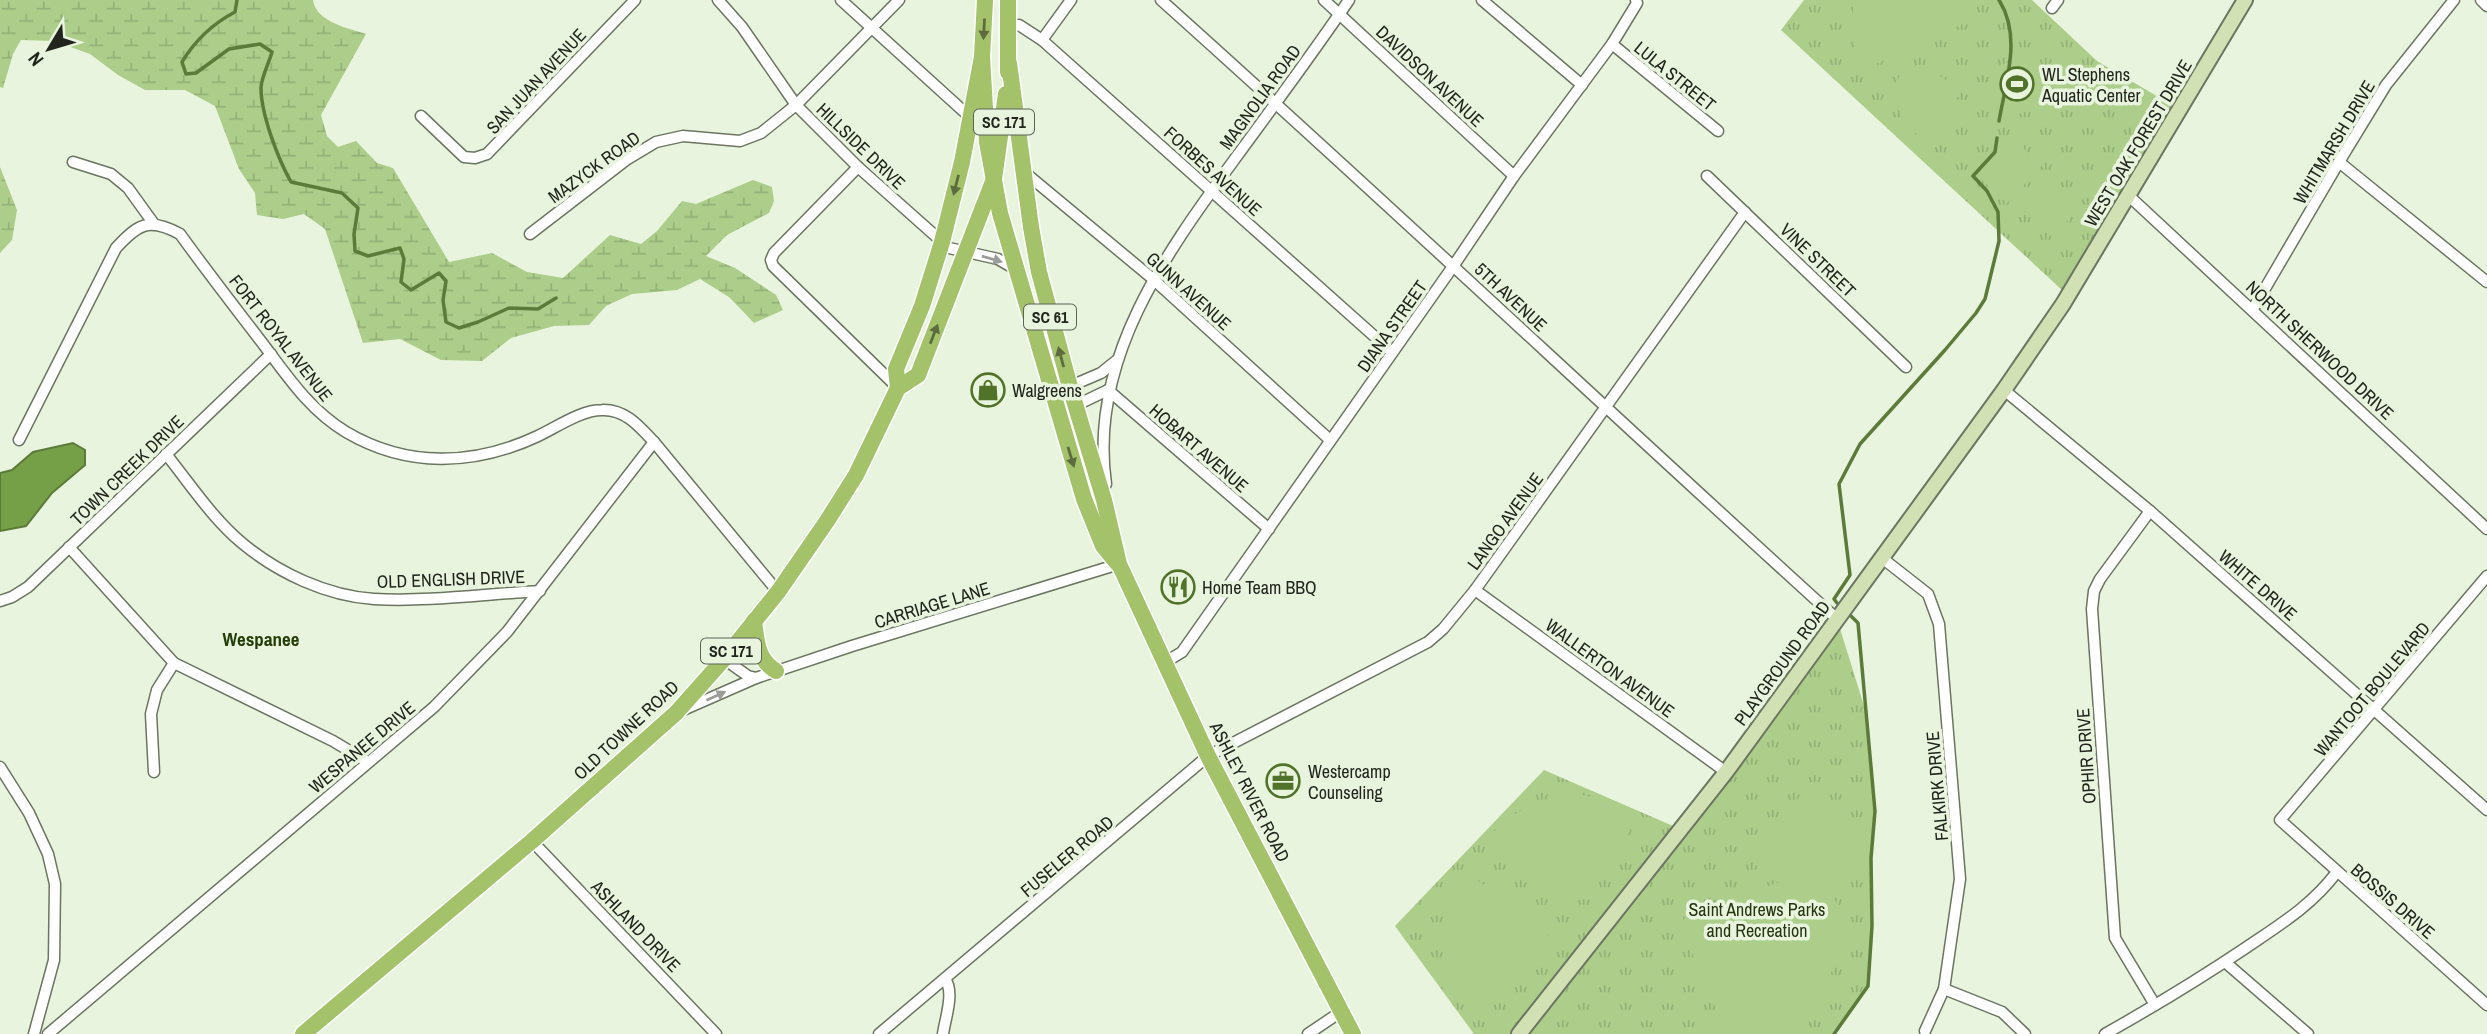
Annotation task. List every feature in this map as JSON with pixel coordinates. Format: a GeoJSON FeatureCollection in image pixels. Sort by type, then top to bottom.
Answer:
{"type":"FeatureCollection","features":[{"type":"Feature","properties":{"kind":"main road","name":"SC 171"},"geometry":{"type":"LineString","coordinates":[[985,0],[982,57],[971,118],[942,243],[922,306],[896,369],[898,388],[918,375],[994,179],[1004,121],[1009,63],[1008,0]]}},
{"type":"Feature","properties":{"kind":"main road","name":"WEST OAK FOREST DRIVE"},"geometry":{"type":"LineString","coordinates":[[2063,304],[2245,0]]}},
{"type":"Feature","properties":{"kind":"main road","name":"ASHLEY RIVER ROAD"},"geometry":{"type":"LineString","coordinates":[[982,57],[987,142],[1000,213],[1084,499],[1102,546],[1119,564]]}},
{"type":"Feature","properties":{"kind":"main road","name":"ASHLEY RIVER ROAD"},"geometry":{"type":"LineString","coordinates":[[1009,63],[1039,272],[1075,406],[1104,500],[1119,564],[1208,756],[1353,1034]]}},
{"type":"Feature","properties":{"kind":"main road","name":"PLAYGROUND ROAD"},"geometry":{"type":"LineString","coordinates":[[1519,1034],[1726,772],[2004,390],[2063,304]]}},
{"type":"Feature","properties":{"kind":"main road","name":"OLD TOWNE ROAD"},"geometry":{"type":"LineString","coordinates":[[303,1034],[532,841],[676,713],[778,592],[828,520],[856,475],[898,388]]}},
{"type":"Feature","properties":{"kind":"main road"},"geometry":{"type":"LineString","coordinates":[[754,621],[758,651],[764,664],[776,671]]}},
{"type":"Feature","properties":{"kind":"street","name":"SAN JUAN AVENUE"},"geometry":{"type":"LineString","coordinates":[[421,116],[464,157],[475,158],[487,154],[635,0]]}},
{"type":"Feature","properties":{"kind":"street","name":"HILLSIDE DRIVE"},"geometry":{"type":"LineString","coordinates":[[718,0],[742,27],[796,106],[858,167],[949,248],[998,259],[1017,271]]}},
{"type":"Feature","properties":{"kind":"street"},"geometry":{"type":"LineString","coordinates":[[841,0],[971,118]]}},
{"type":"Feature","properties":{"kind":"street","name":"MAZYCK ROAD"},"geometry":{"type":"LineString","coordinates":[[530,234],[626,160],[656,142],[683,136],[740,141],[761,133],[796,106],[899,0]]}},
{"type":"Feature","properties":{"kind":"street"},"geometry":{"type":"LineString","coordinates":[[1042,40],[1072,0]]}},
{"type":"Feature","properties":{"kind":"street","name":"5TH AVENUE"},"geometry":{"type":"LineString","coordinates":[[1161,0],[1454,265],[1605,409],[1837,619]]}},
{"type":"Feature","properties":{"kind":"street","name":"DAVIDSON AVENUE"},"geometry":{"type":"LineString","coordinates":[[1324,0],[1514,176]]}},
{"type":"Feature","properties":{"kind":"street","name":"MAGNOLIA ROAD"},"geometry":{"type":"LineString","coordinates":[[1119,564],[1104,475],[1104,429],[1108,390],[1124,341],[1153,279],[1212,191],[1349,0]]}},
{"type":"Feature","properties":{"kind":"street"},"geometry":{"type":"LineString","coordinates":[[1482,0],[1582,85]]}},
{"type":"Feature","properties":{"kind":"street","name":"DIANA STREET"},"geometry":{"type":"LineString","coordinates":[[1164,663],[1182,652],[1514,176],[1612,44],[1637,3],[1636,0]]}},
{"type":"Feature","properties":{"kind":"street","name":"WHITMARSH DRIVE"},"geometry":{"type":"LineString","coordinates":[[2253,309],[2386,85],[2454,0]]}},
{"type":"Feature","properties":{"kind":"street"},"geometry":{"type":"LineString","coordinates":[[2482,0],[2487,6]]}},
{"type":"Feature","properties":{"kind":"street","name":"FORBES AVENUE"},"geometry":{"type":"LineString","coordinates":[[1008,26],[1024,27],[1042,40],[1392,352]]}},
{"type":"Feature","properties":{"kind":"street","name":"LULA STREET"},"geometry":{"type":"LineString","coordinates":[[1612,44],[1718,131]]}},
{"type":"Feature","properties":{"kind":"street"},"geometry":{"type":"LineString","coordinates":[[73,162],[111,174],[128,188],[154,224]]}},
{"type":"Feature","properties":{"kind":"street"},"geometry":{"type":"LineString","coordinates":[[2339,162],[2487,282]]}},
{"type":"Feature","properties":{"kind":"street"},"geometry":{"type":"LineString","coordinates":[[858,167],[774,253],[771,260],[773,267],[898,388]]}},
{"type":"Feature","properties":{"kind":"street","name":"GUNN AVENUE"},"geometry":{"type":"LineString","coordinates":[[1023,170],[1153,279],[1330,440]]}},
{"type":"Feature","properties":{"kind":"street","name":"VINE STREET"},"geometry":{"type":"LineString","coordinates":[[1707,176],[1906,367]]}},
{"type":"Feature","properties":{"kind":"street","name":"NORTH SHERWOOD DRIVE"},"geometry":{"type":"LineString","coordinates":[[2129,196],[2487,529]]}},
{"type":"Feature","properties":{"kind":"street","name":"LANGO AVENUE"},"geometry":{"type":"LineString","coordinates":[[1208,756],[1429,642],[1443,629],[1475,590],[1745,212]]}},
{"type":"Feature","properties":{"kind":"street"},"geometry":{"type":"LineString","coordinates":[[19,440],[116,248],[142,225],[154,224]]}},
{"type":"Feature","properties":{"kind":"street","name":"FORT ROYAL AVENUE"},"geometry":{"type":"LineString","coordinates":[[154,224],[180,234],[309,405],[328,421],[380,449],[414,458],[451,460],[487,454],[525,442],[581,415],[600,410],[615,412],[632,419],[654,442],[778,592]]}},
{"type":"Feature","properties":{"kind":"street","name":"TOWN CREEK DRIVE"},"geometry":{"type":"LineString","coordinates":[[0,601],[27,587],[271,354]]}},
{"type":"Feature","properties":{"kind":"street"},"geometry":{"type":"LineString","coordinates":[[1052,394],[1101,373],[1117,361]]}},
{"type":"Feature","properties":{"kind":"street"},"geometry":{"type":"LineString","coordinates":[[1058,414],[1108,390]]}},
{"type":"Feature","properties":{"kind":"street","name":"HOBART AVENUE"},"geometry":{"type":"LineString","coordinates":[[1108,390],[1269,529]]}},
{"type":"Feature","properties":{"kind":"street","name":"WHITE DRIVE"},"geometry":{"type":"LineString","coordinates":[[2004,390],[2150,511],[2487,810]]}},
{"type":"Feature","properties":{"kind":"street","name":"WESPANEE DRIVE"},"geometry":{"type":"LineString","coordinates":[[48,1034],[434,707],[507,632],[654,442]]}},
{"type":"Feature","properties":{"kind":"street","name":"OLD ENGLISH DRIVE"},"geometry":{"type":"LineString","coordinates":[[166,454],[221,523],[242,543],[273,565],[326,589],[372,599],[540,591]]}},
{"type":"Feature","properties":{"kind":"street","name":"OPHIR DRIVE"},"geometry":{"type":"LineString","coordinates":[[2150,511],[2100,579],[2094,591],[2092,608],[2115,938],[2155,1005]]}},
{"type":"Feature","properties":{"kind":"street"},"geometry":{"type":"LineString","coordinates":[[69,547],[174,663],[332,741],[368,762]]}},
{"type":"Feature","properties":{"kind":"street","name":"FALKIRK DRIVE"},"geometry":{"type":"LineString","coordinates":[[1882,558],[1928,594],[1939,624],[1960,878],[1944,989],[1925,1031]]}},
{"type":"Feature","properties":{"kind":"street","name":"CARRIAGE LANE"},"geometry":{"type":"LineString","coordinates":[[676,713],[776,671],[1119,564]]}},
{"type":"Feature","properties":{"kind":"street","name":"WANTOOT BOULEVARD"},"geometry":{"type":"LineString","coordinates":[[2280,820],[2487,576]]}},
{"type":"Feature","properties":{"kind":"street","name":"WALLERTON AVENUE"},"geometry":{"type":"LineString","coordinates":[[1475,590],[1726,772]]}},
{"type":"Feature","properties":{"kind":"street"},"geometry":{"type":"LineString","coordinates":[[724,659],[748,676],[756,678]]}},
{"type":"Feature","properties":{"kind":"street"},"geometry":{"type":"LineString","coordinates":[[154,772],[151,714],[158,690],[174,663]]}},
{"type":"Feature","properties":{"kind":"street","name":"FUSELER ROAD"},"geometry":{"type":"LineString","coordinates":[[879,1034],[1208,756]]}},
{"type":"Feature","properties":{"kind":"street"},"geometry":{"type":"LineString","coordinates":[[0,767],[29,813],[48,854],[55,884],[54,960],[34,1034]]}},
{"type":"Feature","properties":{"kind":"street","name":"BOSSIS DRIVE"},"geometry":{"type":"LineString","coordinates":[[2280,820],[2487,1005]]}},
{"type":"Feature","properties":{"kind":"street","name":"ASHLAND DRIVE"},"geometry":{"type":"LineString","coordinates":[[532,841],[716,1034]]}},
{"type":"Feature","properties":{"kind":"street"},"geometry":{"type":"LineString","coordinates":[[2105,1034],[2225,962],[2299,912],[2320,894],[2337,872]]}},
{"type":"Feature","properties":{"kind":"street"},"geometry":{"type":"LineString","coordinates":[[2225,962],[2308,1034]]}},
{"type":"Feature","properties":{"kind":"street"},"geometry":{"type":"LineString","coordinates":[[943,1034],[949,993],[949,984],[945,979]]}},
{"type":"Feature","properties":{"kind":"street"},"geometry":{"type":"LineString","coordinates":[[1944,989],[2002,1012],[2025,1034]]}},
{"type":"Feature","properties":{"kind":"street"},"geometry":{"type":"LineString","coordinates":[[1308,1034],[1342,1011]]}},
{"type":"Feature","properties":{"kind":"green space"},"geometry":{"type":"Polygon","coordinates":[[[0,0],[313,0],[315,8],[326,19],[366,34],[321,115],[327,136],[338,147],[356,141],[377,163],[393,168],[449,262],[492,253],[527,272],[563,278],[610,235],[641,244],[657,231],[682,201],[696,204],[753,180],[772,187],[774,201],[769,213],[727,235],[706,256],[735,268],[776,295],[783,310],[754,323],[729,297],[700,279],[677,290],[632,294],[606,306],[589,325],[554,326],[511,338],[482,361],[441,360],[400,339],[363,343],[325,229],[304,214],[283,219],[257,215],[255,193],[239,169],[215,106],[185,90],[145,90],[118,75],[90,54],[54,41],[21,40],[13,54],[3,88],[0,87],[0,0]]]}},
{"type":"Feature","properties":{"kind":"green space"},"geometry":{"type":"Polygon","coordinates":[[[1804,0],[2032,0],[2097,61],[2174,106],[2062,290],[1781,30],[1804,0]]]}},
{"type":"Feature","properties":{"kind":"green space"},"geometry":{"type":"Polygon","coordinates":[[[1853,0],[1968,0],[1973,8],[1967,22],[1865,69],[1853,40],[1853,0]]]}},
{"type":"Feature","properties":{"kind":"green space","name":"WL Stephens Aquatic Center"},"geometry":{"type":"Polygon","coordinates":[[[2025,59],[2026,62],[2034,60],[2044,100],[2035,102],[2037,109],[2003,118],[1990,67],[2025,59]]]}},
{"type":"Feature","properties":{"kind":"green space"},"geometry":{"type":"Polygon","coordinates":[[[1904,63],[1929,68],[1961,91],[1945,119],[1922,139],[1906,123],[1898,105],[1897,85],[1904,63]]]}},
{"type":"Feature","properties":{"kind":"green space"},"geometry":{"type":"Polygon","coordinates":[[[2013,139],[2042,165],[2007,203],[1979,177],[2013,139]]]}},
{"type":"Feature","properties":{"kind":"green space"},"geometry":{"type":"Polygon","coordinates":[[[0,167],[17,210],[12,240],[0,253],[0,167]]]}},
{"type":"Feature","properties":{"kind":"green space"},"geometry":{"type":"Polygon","coordinates":[[[2047,182],[2060,194],[2036,222],[2022,211],[2047,182]]]}},
{"type":"Feature","properties":{"kind":"green space"},"geometry":{"type":"Polygon","coordinates":[[[2064,198],[2077,209],[2053,238],[2040,226],[2064,198]]]}},
{"type":"Feature","properties":{"kind":"green space","name":"Saint Andrews Parks and Recreation"},"geometry":{"type":"Polygon","coordinates":[[[1837,619],[1865,709],[1875,811],[1871,858],[1872,926],[1868,986],[1834,1034],[1474,1034],[1395,926],[1544,770],[1680,829],[1837,619]]]}},
{"type":"Feature","properties":{"kind":"green space"},"geometry":{"type":"Polygon","coordinates":[[[1808,789],[1823,792],[1871,858],[1871,868],[1852,877],[1824,883],[1843,916],[1851,953],[1837,962],[1818,996],[1784,1034],[1727,1034],[1680,925],[1687,915],[1783,881],[1758,867],[1743,851],[1808,789]]]}},
{"type":"Feature","properties":{"kind":"green space"},"geometry":{"type":"Polygon","coordinates":[[[1577,794],[1605,800],[1637,820],[1608,859],[1585,899],[1561,903],[1492,833],[1530,805],[1577,794]]]}},
{"type":"Feature","properties":{"kind":"green space"},"geometry":{"type":"Polygon","coordinates":[[[1463,872],[1545,922],[1549,946],[1482,1013],[1454,982],[1442,947],[1446,909],[1463,872]]]}},
{"type":"Feature","properties":{"kind":"shaded area"},"geometry":{"type":"Polygon","coordinates":[[[73,443],[85,450],[85,465],[52,493],[26,526],[0,531],[0,473],[12,470],[33,452],[73,443]]]}},
{"type":"Feature","properties":{"kind":"waterway"},"geometry":{"type":"LineString","coordinates":[[237,0],[235,12],[205,33],[187,54],[182,62],[186,74],[196,73],[229,49],[260,44],[272,52],[261,88],[267,123],[281,161],[291,182],[342,193],[358,208],[354,234],[355,251],[368,256],[400,248],[404,259],[401,282],[411,290],[439,273],[446,281],[443,300],[446,322],[459,328],[509,308],[538,309],[556,298]]}},
{"type":"Feature","properties":{"kind":"waterway"},"geometry":{"type":"LineString","coordinates":[[1999,0],[2010,28],[2011,44],[1999,121]]}},
{"type":"Feature","properties":{"kind":"waterway"},"geometry":{"type":"LineString","coordinates":[[1837,603],[1834,599],[1850,575],[1839,484],[1860,444],[1945,350],[1985,299],[1999,241],[1998,212],[1987,191],[1973,176],[1995,152],[1997,138]]}},
{"type":"Feature","properties":{"kind":"waterway"},"geometry":{"type":"LineString","coordinates":[[1834,1034],[1868,986],[1872,926],[1871,858],[1875,811],[1858,623],[1851,616]]}},
{"type":"Feature","properties":{"kind":"place","name":"WL Stephens Aquatic Center"},"geometry":{"type":"Point","coordinates":[2017,84]}},
{"type":"Feature","properties":{"kind":"place","name":"Walgreens"},"geometry":{"type":"Point","coordinates":[988,390]}},
{"type":"Feature","properties":{"kind":"place","name":"Home Team BBQ"},"geometry":{"type":"Point","coordinates":[1178,587]}},
{"type":"Feature","properties":{"kind":"place","name":"Westercamp Counseling"},"geometry":{"type":"Point","coordinates":[1283,781]}},
{"type":"Feature","properties":{"kind":"district","name":"Wespanee"},"geometry":{"type":"Point","coordinates":[261,639]}}]}
